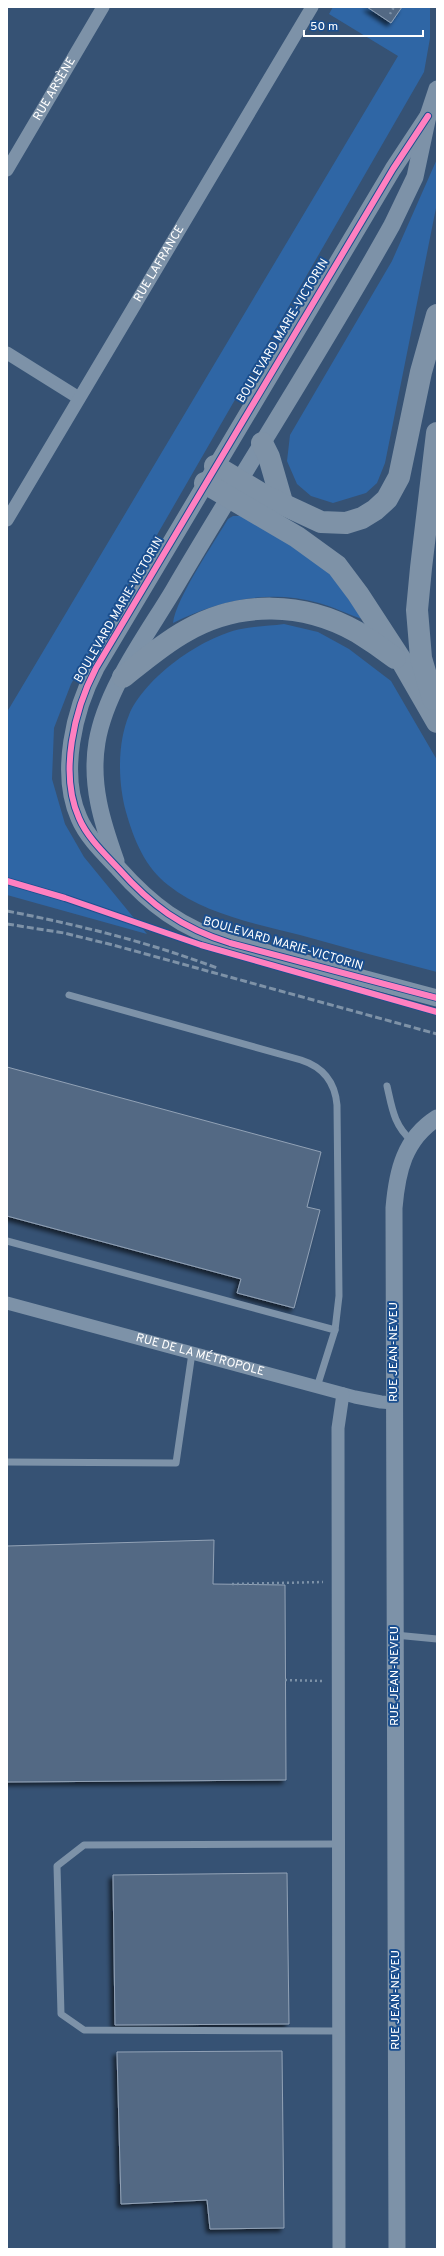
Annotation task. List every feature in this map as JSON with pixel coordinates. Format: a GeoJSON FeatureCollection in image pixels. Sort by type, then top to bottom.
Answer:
{"type":"FeatureCollection","features":[{"type":"Feature","properties":{"kind":"highway"},"geometry":{"type":"LineString","coordinates":[[234,489],[265,496],[282,502],[314,519],[337,523],[354,521],[368,515],[387,499],[395,486],[401,469],[421,372],[437,315]]}},
{"type":"Feature","properties":{"kind":"highway"},"geometry":{"type":"LineString","coordinates":[[437,433],[420,568],[418,610],[421,658],[437,710]]}},
{"type":"Feature","properties":{"kind":"highway"},"geometry":{"type":"LineString","coordinates":[[262,443],[269,457],[282,502]]}},
{"type":"Feature","properties":{"kind":"highway"},"geometry":{"type":"LineString","coordinates":[[210,474],[234,489],[297,538],[337,566],[358,594],[403,663],[437,722]]}},
{"type":"Feature","properties":{"kind":"highway"},"geometry":{"type":"LineString","coordinates":[[122,677],[163,646],[197,625],[228,614],[263,608],[295,609],[326,618],[358,632],[403,663]]}},
{"type":"Feature","properties":{"kind":"street","name":"RUE ARSÈNE"},"geometry":{"type":"LineString","coordinates":[[7,170],[103,7]]}},
{"type":"Feature","properties":{"kind":"street","name":"RUE LAFRANCE"},"geometry":{"type":"LineString","coordinates":[[7,520],[312,7]]}},
{"type":"Feature","properties":{"kind":"street","name":"BOULEVARD MARIE-VICTORIN"},"geometry":{"type":"LineString","coordinates":[[119,869],[98,802],[94,768],[100,727],[108,704],[122,677],[400,210],[415,177],[428,116],[437,89]]}},
{"type":"Feature","properties":{"kind":"street","name":"BOULEVARD MARIE-VICTORIN"},"geometry":{"type":"LineString","coordinates":[[428,116],[392,169],[96,668],[84,693],[75,722],[70,763],[73,794],[79,818],[102,851],[136,889],[154,905],[180,922],[202,933],[310,965],[437,998]]}},
{"type":"Feature","properties":{"kind":"street"},"geometry":{"type":"LineString","coordinates":[[7,353],[79,398]]}},
{"type":"Feature","properties":{"kind":"street","name":"RUE JEAN-NEVEU"},"geometry":{"type":"LineString","coordinates":[[397,2249],[394,1208],[399,1170],[406,1150],[412,1141],[437,1118]]}},
{"type":"Feature","properties":{"kind":"street","name":"RUE DE LA MÉTROPOLE"},"geometry":{"type":"LineString","coordinates":[[7,1303],[343,1394],[368,1400],[394,1403]]}},
{"type":"Feature","properties":{"kind":"street"},"geometry":{"type":"LineString","coordinates":[[340,2249],[338,1428],[343,1394]]}},
{"type":"Feature","properties":{"kind":"lane"},"geometry":{"type":"LineString","coordinates":[[69,995],[301,1060],[315,1066],[325,1075],[333,1086],[337,1105],[339,1296],[335,1330],[318,1387]]}},
{"type":"Feature","properties":{"kind":"lane"},"geometry":{"type":"LineString","coordinates":[[387,1086],[396,1121],[400,1129],[412,1141]]}},
{"type":"Feature","properties":{"kind":"lane"},"geometry":{"type":"LineString","coordinates":[[7,1241],[335,1330]]}},
{"type":"Feature","properties":{"kind":"lane"},"geometry":{"type":"LineString","coordinates":[[7,1462],[176,1463],[192,1353]]}},
{"type":"Feature","properties":{"kind":"lane"},"geometry":{"type":"LineString","coordinates":[[395,1635],[437,1639]]}},
{"type":"Feature","properties":{"kind":"lane"},"geometry":{"type":"LineString","coordinates":[[340,1844],[84,1845],[57,1866],[61,2014],[84,2030],[340,2031]]}},
{"type":"Feature","properties":{"kind":"path"},"geometry":{"type":"LineString","coordinates":[[390,14],[394,7]]}},
{"type":"Feature","properties":{"kind":"path"},"geometry":{"type":"LineString","coordinates":[[232,1584],[323,1582]]}},
{"type":"Feature","properties":{"kind":"path"},"geometry":{"type":"LineString","coordinates":[[285,1680],[323,1681]]}},
{"type":"Feature","properties":{"kind":"shaded area"},"geometry":{"type":"Polygon","coordinates":[[[333,7],[430,7],[430,38],[424,72],[71,684],[54,728],[52,779],[65,824],[84,857],[147,934],[7,895],[7,712],[398,56],[329,14],[333,7]]]}},
{"type":"Feature","properties":{"kind":"shaded area"},"geometry":{"type":"Polygon","coordinates":[[[437,159],[437,203],[385,463],[377,483],[366,493],[333,503],[311,496],[297,484],[287,461],[290,435],[392,261],[437,159]]]}},
{"type":"Feature","properties":{"kind":"shaded area"},"geometry":{"type":"Polygon","coordinates":[[[233,516],[241,516],[295,547],[332,575],[362,619],[319,603],[300,599],[263,597],[244,599],[208,608],[173,623],[176,612],[188,585],[228,519],[233,516]]]}},
{"type":"Feature","properties":{"kind":"shaded area"},"geometry":{"type":"Polygon","coordinates":[[[284,624],[318,632],[349,649],[391,681],[437,760],[437,972],[249,922],[214,911],[182,895],[160,878],[141,852],[137,843],[123,801],[120,764],[122,738],[125,726],[137,701],[161,673],[176,661],[209,640],[241,629],[284,624]]]}},
{"type":"Feature","properties":{"kind":"building"},"geometry":{"type":"Polygon","coordinates":[[[367,7],[402,7],[391,23],[367,7]]]}},
{"type":"Feature","properties":{"kind":"building"},"geometry":{"type":"Polygon","coordinates":[[[7,1067],[321,1152],[307,1207],[320,1210],[294,1308],[237,1293],[241,1279],[7,1216],[7,1067]]]}},
{"type":"Feature","properties":{"kind":"building"},"geometry":{"type":"Polygon","coordinates":[[[214,1540],[213,1584],[285,1585],[286,1780],[7,1782],[7,1546],[214,1540]]]}},
{"type":"Feature","properties":{"kind":"building"},"geometry":{"type":"Polygon","coordinates":[[[287,1873],[289,2024],[115,2025],[113,1875],[287,1873]]]}},
{"type":"Feature","properties":{"kind":"building"},"geometry":{"type":"Polygon","coordinates":[[[282,2051],[284,2228],[210,2229],[207,2200],[121,2204],[117,2052],[282,2051]]]}},
{"type":"Feature","properties":{"kind":"railway"},"geometry":{"type":"LineString","coordinates":[[7,911],[60,922],[139,942],[217,968]]}},
{"type":"Feature","properties":{"kind":"railway"},"geometry":{"type":"LineString","coordinates":[[7,924],[64,933],[113,945],[437,1034]]}},
{"type":"Feature","properties":{"kind":"cycle path"},"geometry":{"type":"LineString","coordinates":[[428,116],[393,169],[96,668],[81,703],[76,722],[72,742],[70,781],[73,800],[79,818],[86,832],[130,881],[168,914],[196,930],[230,943],[437,998]]}},
{"type":"Feature","properties":{"kind":"cycle path"},"geometry":{"type":"LineString","coordinates":[[7,881],[65,898],[201,945],[437,1012]]}}]}
